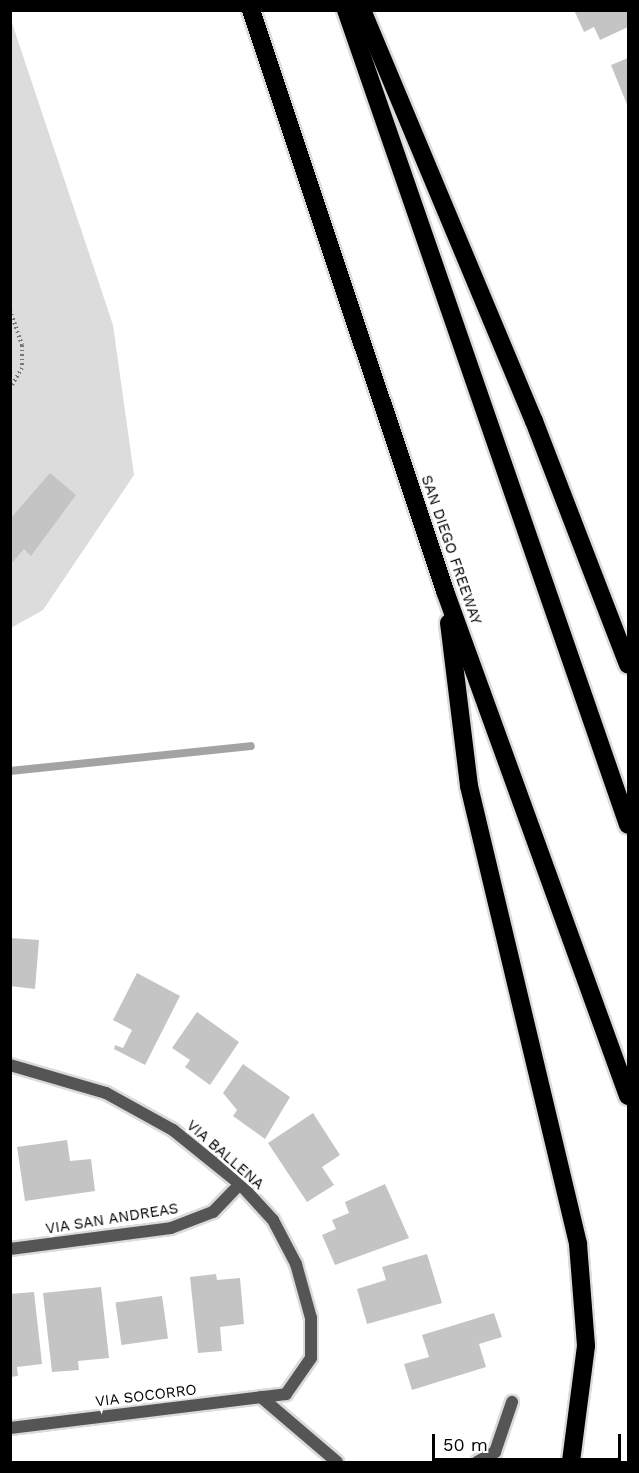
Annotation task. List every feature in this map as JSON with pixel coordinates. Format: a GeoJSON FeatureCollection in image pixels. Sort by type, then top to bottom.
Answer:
{"type":"FeatureCollection","features":[{"type":"Feature","properties":{"kind":"highway","name":"SAN DIEGO FREEWAY"},"geometry":{"type":"LineString","coordinates":[[251,10],[445,591],[628,1096]]}},
{"type":"Feature","properties":{"kind":"highway"},"geometry":{"type":"LineString","coordinates":[[346,10],[628,825]]}},
{"type":"Feature","properties":{"kind":"highway"},"geometry":{"type":"LineString","coordinates":[[362,10],[534,421],[628,665]]}},
{"type":"Feature","properties":{"kind":"highway"},"geometry":{"type":"LineString","coordinates":[[445,591],[469,786],[578,1244],[585,1346],[571,1462]]}},
{"type":"Feature","properties":{"kind":"street","name":"VIA BALLENA"},"geometry":{"type":"LineString","coordinates":[[10,1065],[106,1093],[173,1130],[240,1184],[273,1220],[296,1264],[311,1318],[311,1358],[286,1394]]}},
{"type":"Feature","properties":{"kind":"street","name":"VIA SAN ANDREAS"},"geometry":{"type":"LineString","coordinates":[[10,1250],[171,1228],[213,1212],[240,1184]]}},
{"type":"Feature","properties":{"kind":"street","name":"VIA SOCORRO"},"geometry":{"type":"LineString","coordinates":[[10,1428],[286,1394]]}},
{"type":"Feature","properties":{"kind":"street"},"geometry":{"type":"LineString","coordinates":[[261,1397],[337,1462]]}},
{"type":"Feature","properties":{"kind":"street"},"geometry":{"type":"LineString","coordinates":[[477,1462],[495,1452],[512,1402]]}},
{"type":"Feature","properties":{"kind":"path"},"geometry":{"type":"LineString","coordinates":[[10,310],[22,345],[22,368],[10,388]]}},
{"type":"Feature","properties":{"kind":"shaded area"},"geometry":{"type":"Polygon","coordinates":[[[10,17],[113,325],[134,475],[43,610],[11,628],[10,17]]]}},
{"type":"Feature","properties":{"kind":"building"},"geometry":{"type":"Polygon","coordinates":[[[574,10],[628,10],[628,27],[600,40],[594,27],[584,32],[574,10]]]}},
{"type":"Feature","properties":{"kind":"building"},"geometry":{"type":"Polygon","coordinates":[[[628,58],[628,107],[611,65],[628,58]]]}},
{"type":"Feature","properties":{"kind":"building"},"geometry":{"type":"Polygon","coordinates":[[[50,473],[76,495],[31,556],[24,549],[10,565],[10,519],[50,473]]]}},
{"type":"Feature","properties":{"kind":"building"},"geometry":{"type":"Polygon","coordinates":[[[10,938],[39,940],[35,989],[10,986],[10,938]]]}},
{"type":"Feature","properties":{"kind":"building"},"geometry":{"type":"Polygon","coordinates":[[[137,973],[180,996],[145,1065],[114,1049],[115,1045],[123,1048],[132,1030],[113,1020],[137,973]]]}},
{"type":"Feature","properties":{"kind":"building"},"geometry":{"type":"Polygon","coordinates":[[[197,1012],[239,1042],[210,1085],[185,1067],[190,1060],[172,1048],[197,1012]]]}},
{"type":"Feature","properties":{"kind":"building"},"geometry":{"type":"Polygon","coordinates":[[[243,1064],[290,1097],[265,1139],[233,1116],[237,1110],[223,1093],[243,1064]]]}},
{"type":"Feature","properties":{"kind":"building"},"geometry":{"type":"Polygon","coordinates":[[[313,1113],[340,1155],[322,1167],[334,1185],[307,1202],[268,1143],[313,1113]]]}},
{"type":"Feature","properties":{"kind":"building"},"geometry":{"type":"Polygon","coordinates":[[[67,1140],[70,1161],[91,1159],[95,1191],[25,1201],[17,1147],[67,1140]]]}},
{"type":"Feature","properties":{"kind":"building"},"geometry":{"type":"Polygon","coordinates":[[[385,1184],[409,1238],[335,1265],[322,1235],[336,1229],[332,1220],[349,1213],[345,1202],[385,1184]]]}},
{"type":"Feature","properties":{"kind":"building"},"geometry":{"type":"Polygon","coordinates":[[[427,1254],[442,1303],[367,1324],[357,1289],[386,1280],[382,1267],[427,1254]]]}},
{"type":"Feature","properties":{"kind":"building"},"geometry":{"type":"Polygon","coordinates":[[[216,1274],[217,1280],[240,1278],[244,1324],[220,1327],[222,1351],[198,1353],[190,1277],[216,1274]]]}},
{"type":"Feature","properties":{"kind":"building"},"geometry":{"type":"Polygon","coordinates":[[[101,1287],[109,1358],[78,1361],[79,1370],[52,1372],[43,1293],[101,1287]]]}},
{"type":"Feature","properties":{"kind":"building"},"geometry":{"type":"Polygon","coordinates":[[[34,1292],[42,1364],[17,1367],[18,1376],[10,1377],[10,1294],[34,1292]]]}},
{"type":"Feature","properties":{"kind":"building"},"geometry":{"type":"Polygon","coordinates":[[[162,1296],[168,1339],[121,1345],[115,1303],[162,1296]]]}},
{"type":"Feature","properties":{"kind":"building"},"geometry":{"type":"Polygon","coordinates":[[[494,1313],[502,1337],[479,1344],[486,1367],[412,1390],[404,1364],[429,1357],[422,1335],[494,1313]]]}},
{"type":"Feature","properties":{"kind":"waterway"},"geometry":{"type":"LineString","coordinates":[[10,771],[251,746]]}}]}
